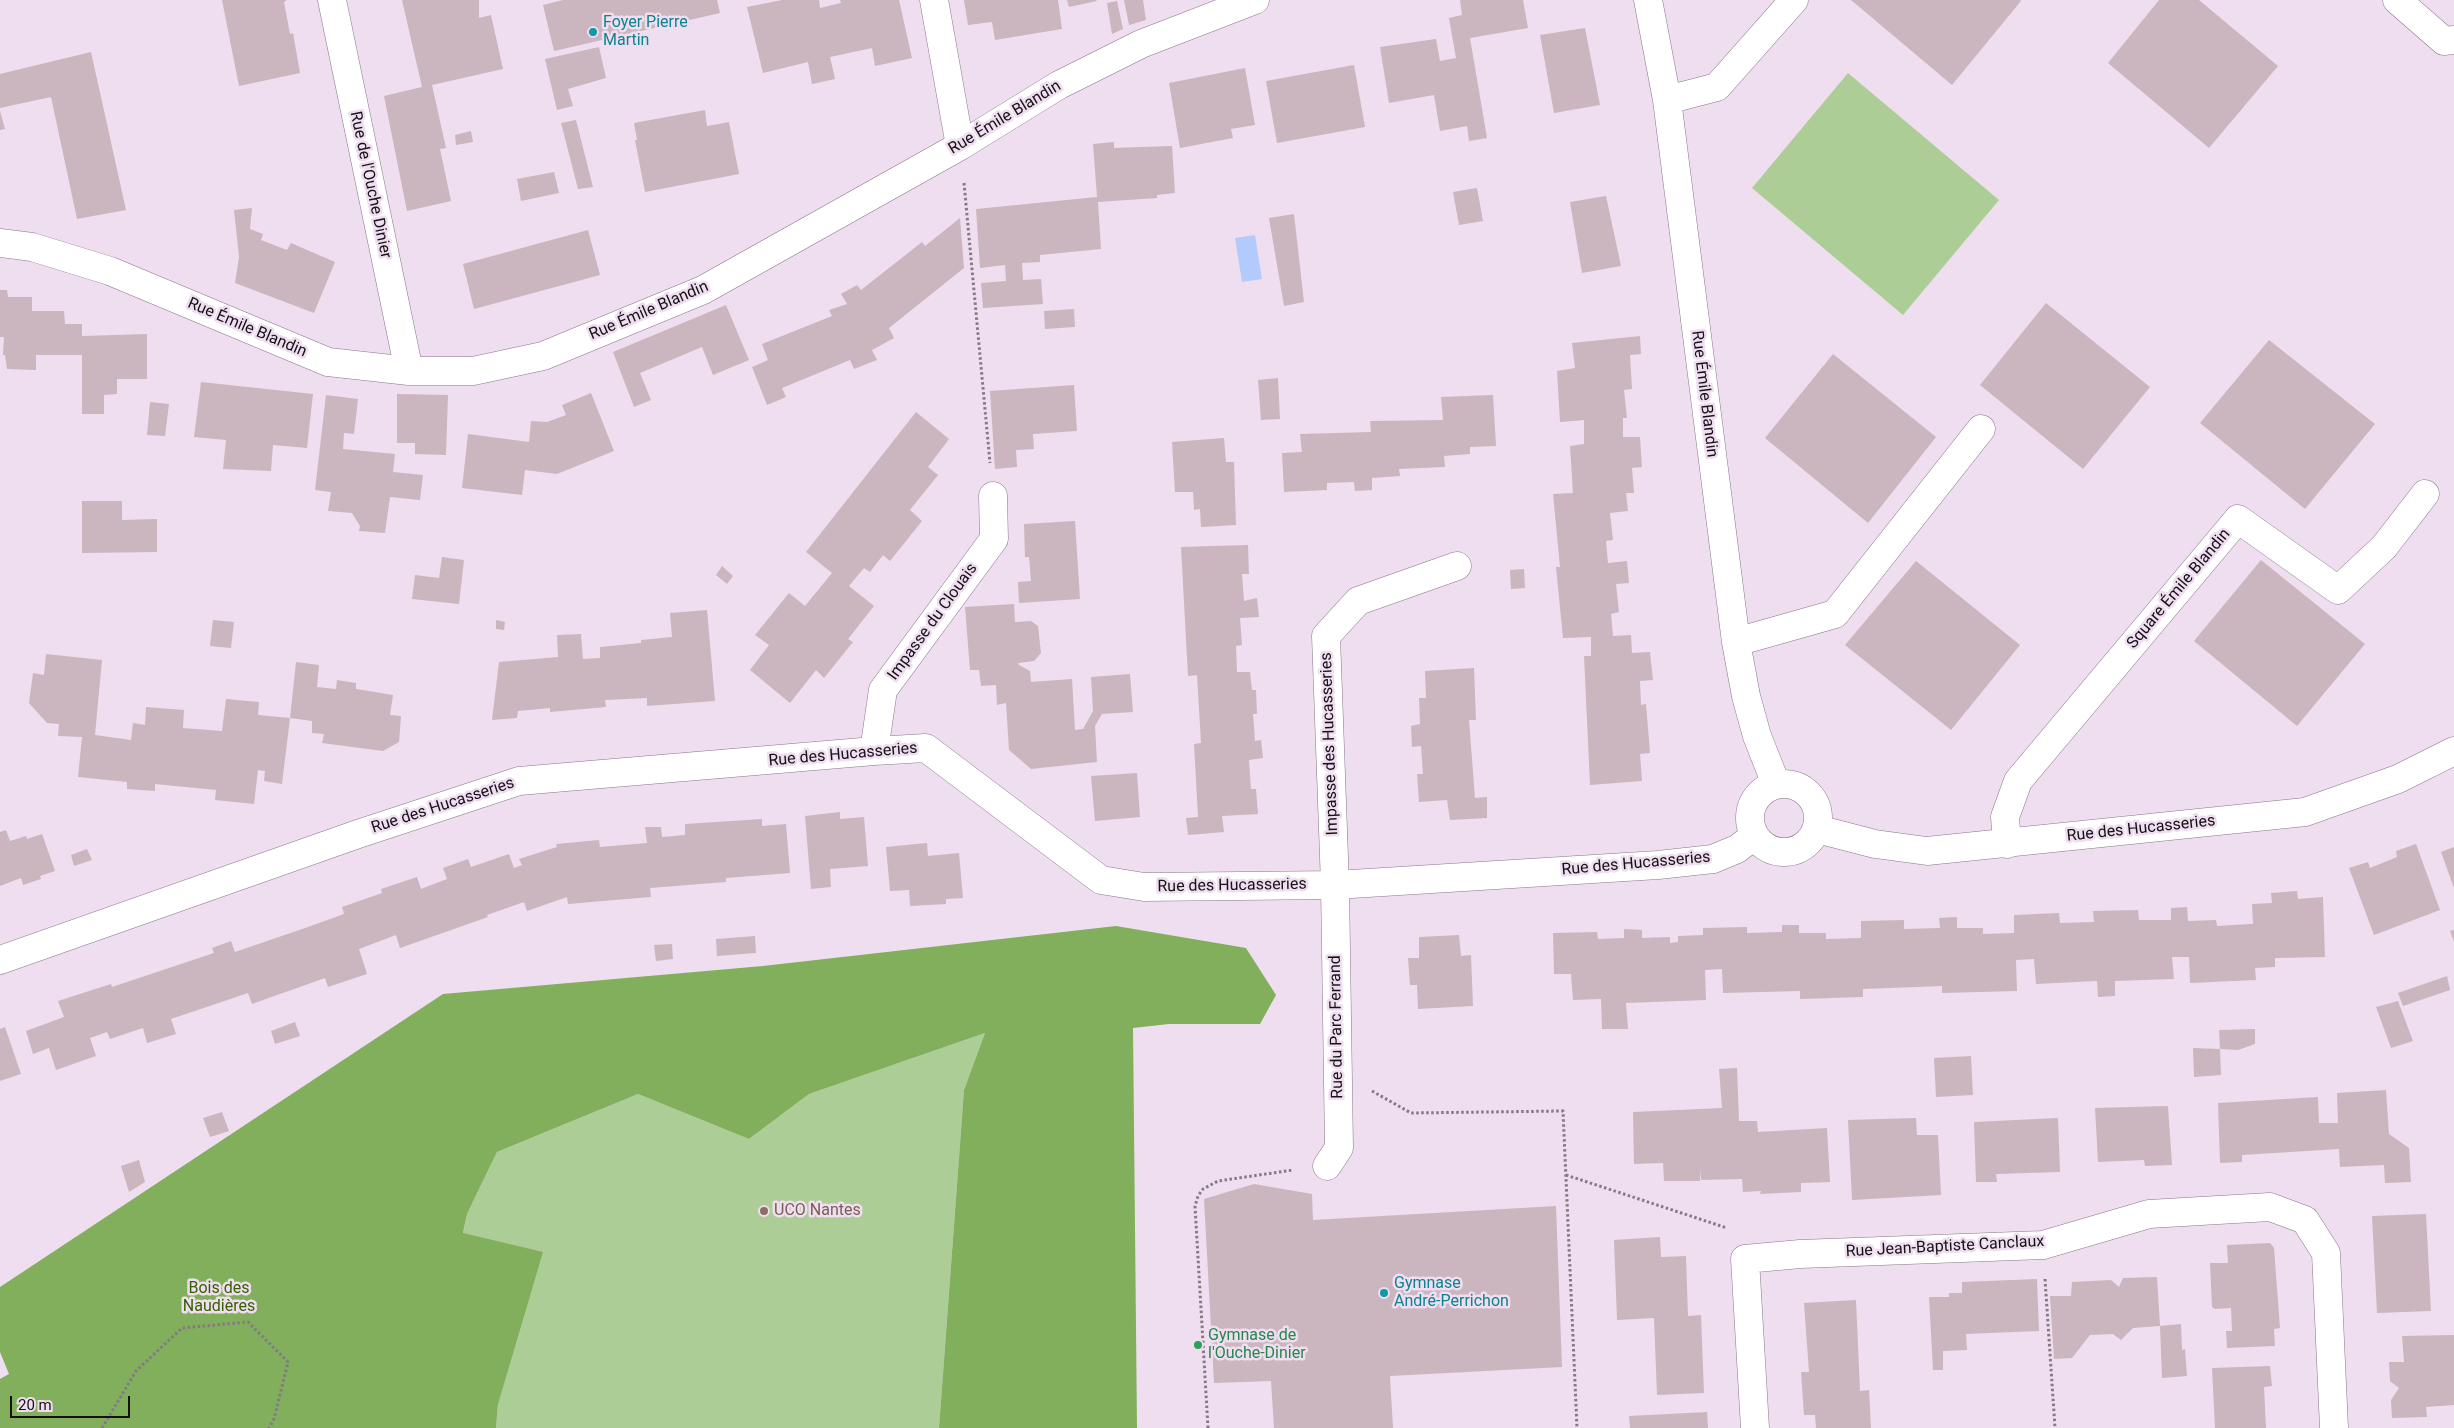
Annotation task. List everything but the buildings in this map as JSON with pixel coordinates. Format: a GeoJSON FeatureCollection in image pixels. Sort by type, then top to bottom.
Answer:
{"type":"FeatureCollection","features":[{"type":"Feature","properties":{"kind":"street","name":"Rue de l'Ouche Dinier"},"geometry":{"type":"LineString","coordinates":[[332,0],[409,371]]}},
{"type":"Feature","properties":{"kind":"street"},"geometry":{"type":"LineString","coordinates":[[934,0],[960,146]]}},
{"type":"Feature","properties":{"kind":"street","name":"Rue Émile Blandin"},"geometry":{"type":"LineString","coordinates":[[0,242],[32,247],[110,271],[328,362],[409,371],[473,370],[543,356],[702,290],[960,146],[1060,85],[1142,44],[1255,0]]}},
{"type":"Feature","properties":{"kind":"street","name":"Rue Émile Blandin"},"geometry":{"type":"LineString","coordinates":[[1648,0],[1667,100],[1736,642],[1746,696],[1757,736],[1776,784]]}},
{"type":"Feature","properties":{"kind":"street"},"geometry":{"type":"LineString","coordinates":[[1667,100],[1718,87],[1794,0]]}},
{"type":"Feature","properties":{"kind":"street"},"geometry":{"type":"LineString","coordinates":[[2397,0],[2444,41],[2454,40]]}},
{"type":"Feature","properties":{"kind":"street"},"geometry":{"type":"LineString","coordinates":[[1736,642],[1836,614],[1981,429]]}},
{"type":"Feature","properties":{"kind":"street","name":"Square Émile Blandin"},"geometry":{"type":"LineString","coordinates":[[2007,844],[2005,817],[2018,781],[2238,519],[2338,590],[2384,547],[2425,494]]}},
{"type":"Feature","properties":{"kind":"street","name":"Impasse du Clouais"},"geometry":{"type":"LineString","coordinates":[[874,751],[883,690],[994,539],[993,496]]}},
{"type":"Feature","properties":{"kind":"street","name":"Impasse des Hucasseries"},"geometry":{"type":"LineString","coordinates":[[1335,885],[1326,636],[1358,600],[1457,566]]}},
{"type":"Feature","properties":{"kind":"street","name":"Rue des Hucasseries"},"geometry":{"type":"LineString","coordinates":[[0,960],[358,834],[520,781],[874,751],[926,748],[1101,880],[1144,886],[1335,885],[1658,866],[1713,859],[1737,849],[1754,836]]}},
{"type":"Feature","properties":{"kind":"street","name":"Rue des Hucasseries"},"geometry":{"type":"LineString","coordinates":[[1817,829],[1875,844],[1927,851],[2305,812],[2398,779],[2454,751]]}},
{"type":"Feature","properties":{"kind":"street"},"geometry":{"type":"LineString","coordinates":[[1776,784],[1796,785],[1812,796],[1819,813],[1817,829],[1806,844],[1795,851],[1780,852],[1766,846],[1754,836],[1750,821],[1753,802],[1766,788],[1776,784]]}},
{"type":"Feature","properties":{"kind":"street","name":"Rue du Parc Ferrand"},"geometry":{"type":"LineString","coordinates":[[1327,1166],[1339,1148],[1335,885]]}},
{"type":"Feature","properties":{"kind":"street","name":"Rue Jean-Baptiste Canclaux"},"geometry":{"type":"LineString","coordinates":[[1744,1259],[1800,1254],[2043,1245],[2150,1214],[2270,1207],[2305,1220],[2326,1253],[2334,1428]]}},
{"type":"Feature","properties":{"kind":"street"},"geometry":{"type":"LineString","coordinates":[[1744,1259],[1755,1428]]}},
{"type":"Feature","properties":{"kind":"path"},"geometry":{"type":"LineString","coordinates":[[960,146],[993,496]]}},
{"type":"Feature","properties":{"kind":"path"},"geometry":{"type":"LineString","coordinates":[[1338,1071],[1411,1114],[1563,1111],[1577,1428]]}},
{"type":"Feature","properties":{"kind":"path"},"geometry":{"type":"LineString","coordinates":[[1208,1428],[1195,1206],[1198,1196],[1203,1189],[1218,1181],[1327,1166]]}},
{"type":"Feature","properties":{"kind":"path"},"geometry":{"type":"LineString","coordinates":[[1566,1175],[1722,1228],[1740,1230],[1744,1259]]}},
{"type":"Feature","properties":{"kind":"path"},"geometry":{"type":"LineString","coordinates":[[2043,1245],[2055,1428]]}},
{"type":"Feature","properties":{"kind":"path"},"geometry":{"type":"LineString","coordinates":[[102,1428],[136,1371],[182,1328],[248,1322],[288,1362],[274,1419],[269,1428]]}},
{"type":"Feature","properties":{"kind":"green space"},"geometry":{"type":"Polygon","coordinates":[[[1848,73],[1999,200],[1903,315],[1752,188],[1848,73]]]}},
{"type":"Feature","properties":{"kind":"green space","name":"Bois des Naudières"},"geometry":{"type":"Polygon","coordinates":[[[1116,926],[1246,948],[1276,995],[1260,1024],[1169,1024],[1133,1028],[1137,1428],[939,1428],[964,1090],[985,1033],[809,1094],[749,1139],[638,1094],[497,1152],[467,1214],[463,1233],[543,1252],[498,1404],[496,1428],[0,1428],[0,1379],[9,1374],[0,1352],[0,1287],[443,994],[763,966],[1116,926]]]}},
{"type":"Feature","properties":{"kind":"green space"},"geometry":{"type":"Polygon","coordinates":[[[985,1033],[964,1090],[939,1428],[496,1428],[498,1404],[463,1234],[467,1214],[497,1152],[638,1094],[749,1139],[809,1094],[985,1033]]]}},
{"type":"Feature","properties":{"kind":"water"},"geometry":{"type":"Polygon","coordinates":[[[1255,235],[1262,279],[1242,282],[1235,238],[1255,235]]]}},
{"type":"Feature","properties":{"kind":"place","name":"Foyer Pierre Martin"},"geometry":{"type":"Point","coordinates":[593,32]}},
{"type":"Feature","properties":{"kind":"place","name":"UCO Nantes"},"geometry":{"type":"Point","coordinates":[764,1211]}},
{"type":"Feature","properties":{"kind":"place","name":"Gymnase André-Perrichon"},"geometry":{"type":"Point","coordinates":[1384,1293]}},
{"type":"Feature","properties":{"kind":"place","name":"Gymnase de l'Ouche-Dinier"},"geometry":{"type":"Point","coordinates":[1198,1345]}}]}
